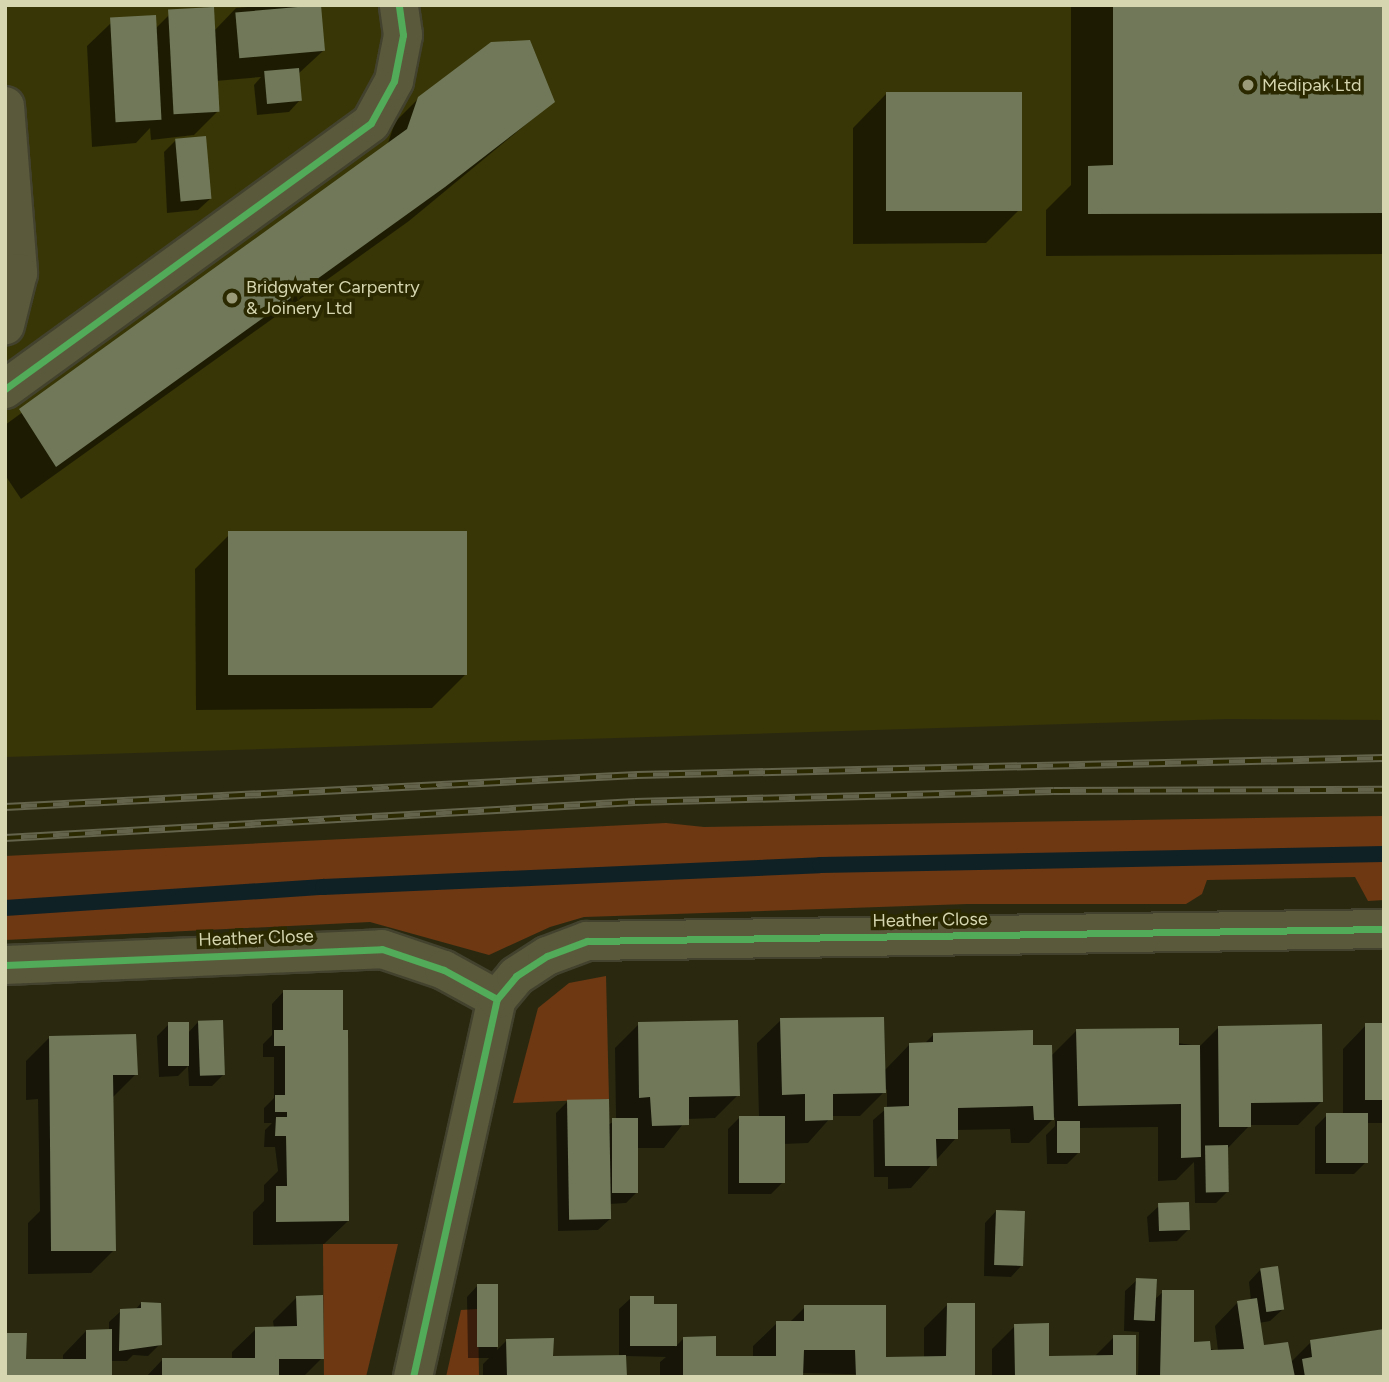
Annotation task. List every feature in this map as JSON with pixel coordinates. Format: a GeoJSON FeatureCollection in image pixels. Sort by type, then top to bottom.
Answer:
{"type":"FeatureCollection","features":[{"type":"Feature","properties":{"kind":"street"},"geometry":{"type":"LineString","coordinates":[[5,389],[371,123],[394,81],[402,35],[399,5]]}},
{"type":"Feature","properties":{"kind":"street"},"geometry":{"type":"LineString","coordinates":[[5,106],[18,273],[5,325]]}},
{"type":"Feature","properties":{"kind":"street","name":"Heather Close"},"geometry":{"type":"LineString","coordinates":[[413,1377],[497,999],[516,976],[547,956],[587,941],[1384,929]]}},
{"type":"Feature","properties":{"kind":"street","name":"Heather Close"},"geometry":{"type":"LineString","coordinates":[[5,965],[382,949],[444,970],[497,999]]}},
{"type":"Feature","properties":{"kind":"shaded area"},"geometry":{"type":"Polygon","coordinates":[[[5,5],[1384,5],[1384,720],[1228,719],[5,757],[5,5]]]}},
{"type":"Feature","properties":{"kind":"shaded area"},"geometry":{"type":"Polygon","coordinates":[[[1384,816],[1384,900],[1368,901],[1355,877],[1207,880],[1202,894],[1186,904],[967,904],[584,917],[550,927],[489,955],[370,922],[5,940],[5,856],[666,823],[704,827],[1384,816]]]}},
{"type":"Feature","properties":{"kind":"shaded area"},"geometry":{"type":"Polygon","coordinates":[[[606,976],[609,1099],[513,1103],[538,1008],[569,983],[606,976]]]}},
{"type":"Feature","properties":{"kind":"shaded area"},"geometry":{"type":"Polygon","coordinates":[[[323,1244],[398,1244],[366,1377],[324,1377],[323,1244]]]}},
{"type":"Feature","properties":{"kind":"shaded area"},"geometry":{"type":"Polygon","coordinates":[[[478,1309],[479,1377],[446,1377],[461,1310],[478,1309]]]}},
{"type":"Feature","properties":{"kind":"building"},"geometry":{"type":"Polygon","coordinates":[[[321,5],[325,51],[239,58],[235,12],[321,5]]]}},
{"type":"Feature","properties":{"kind":"building","name":"Medipak Ltd"},"geometry":{"type":"Polygon","coordinates":[[[1113,5],[1384,5],[1384,213],[1088,214],[1088,166],[1113,165],[1113,5]]]}},
{"type":"Feature","properties":{"kind":"building"},"geometry":{"type":"Polygon","coordinates":[[[214,7],[219,112],[174,114],[168,9],[214,7]]]}},
{"type":"Feature","properties":{"kind":"building"},"geometry":{"type":"Polygon","coordinates":[[[156,15],[161,120],[116,122],[110,17],[156,15]]]}},
{"type":"Feature","properties":{"kind":"building","name":"Bridgwater Carpentry & Joinery Ltd"},"geometry":{"type":"Polygon","coordinates":[[[530,40],[555,102],[445,187],[56,467],[19,409],[407,129],[418,97],[491,42],[530,40]]]}},
{"type":"Feature","properties":{"kind":"building"},"geometry":{"type":"Polygon","coordinates":[[[299,68],[302,101],[267,104],[264,71],[299,68]]]}},
{"type":"Feature","properties":{"kind":"building"},"geometry":{"type":"Polygon","coordinates":[[[886,92],[1022,92],[1022,211],[886,211],[886,92]]]}},
{"type":"Feature","properties":{"kind":"building"},"geometry":{"type":"Polygon","coordinates":[[[206,136],[211,199],[181,201],[175,139],[206,136]]]}},
{"type":"Feature","properties":{"kind":"building"},"geometry":{"type":"Polygon","coordinates":[[[228,531],[467,531],[467,675],[228,675],[228,531]]]}},
{"type":"Feature","properties":{"kind":"building"},"geometry":{"type":"Polygon","coordinates":[[[283,990],[343,990],[343,1030],[348,1030],[349,1221],[276,1222],[276,1186],[287,1186],[286,1136],[275,1136],[276,1117],[287,1117],[287,1112],[275,1112],[275,1095],[285,1095],[285,1046],[274,1046],[274,1030],[283,1030],[283,990]]]}},
{"type":"Feature","properties":{"kind":"building"},"geometry":{"type":"Polygon","coordinates":[[[884,1017],[886,1093],[833,1094],[833,1120],[805,1121],[805,1094],[782,1095],[780,1018],[884,1017]]]}},
{"type":"Feature","properties":{"kind":"building"},"geometry":{"type":"Polygon","coordinates":[[[223,1020],[225,1075],[200,1076],[198,1021],[223,1020]]]}},
{"type":"Feature","properties":{"kind":"building"},"geometry":{"type":"Polygon","coordinates":[[[738,1020],[740,1096],[689,1097],[689,1125],[652,1126],[650,1097],[639,1098],[638,1022],[738,1020]]]}},
{"type":"Feature","properties":{"kind":"building"},"geometry":{"type":"Polygon","coordinates":[[[168,1022],[189,1022],[189,1066],[168,1066],[168,1022]]]}},
{"type":"Feature","properties":{"kind":"building"},"geometry":{"type":"Polygon","coordinates":[[[1365,1023],[1384,1023],[1384,1100],[1365,1100],[1365,1023]]]}},
{"type":"Feature","properties":{"kind":"building"},"geometry":{"type":"Polygon","coordinates":[[[1322,1024],[1323,1102],[1251,1103],[1251,1127],[1219,1127],[1218,1026],[1322,1024]]]}},
{"type":"Feature","properties":{"kind":"building"},"geometry":{"type":"Polygon","coordinates":[[[1179,1028],[1179,1045],[1200,1045],[1201,1157],[1181,1158],[1181,1104],[1078,1106],[1076,1029],[1179,1028]]]}},
{"type":"Feature","properties":{"kind":"building"},"geometry":{"type":"Polygon","coordinates":[[[1033,1030],[1033,1045],[1052,1045],[1054,1120],[1034,1120],[1033,1106],[958,1108],[958,1139],[936,1139],[937,1166],[885,1166],[884,1107],[909,1106],[909,1043],[933,1042],[933,1033],[1033,1030]]]}},
{"type":"Feature","properties":{"kind":"building"},"geometry":{"type":"Polygon","coordinates":[[[136,1034],[138,1075],[113,1075],[116,1251],[51,1251],[49,1036],[136,1034]]]}},
{"type":"Feature","properties":{"kind":"building"},"geometry":{"type":"Polygon","coordinates":[[[609,1099],[611,1219],[569,1220],[567,1100],[609,1099]]]}},
{"type":"Feature","properties":{"kind":"building"},"geometry":{"type":"Polygon","coordinates":[[[1326,1113],[1368,1113],[1368,1163],[1326,1163],[1326,1113]]]}},
{"type":"Feature","properties":{"kind":"building"},"geometry":{"type":"Polygon","coordinates":[[[739,1116],[785,1116],[785,1183],[739,1183],[739,1116]]]}},
{"type":"Feature","properties":{"kind":"building"},"geometry":{"type":"Polygon","coordinates":[[[612,1118],[638,1118],[638,1193],[612,1193],[612,1118]]]}},
{"type":"Feature","properties":{"kind":"building"},"geometry":{"type":"Polygon","coordinates":[[[1057,1121],[1080,1121],[1080,1153],[1057,1153],[1057,1121]]]}},
{"type":"Feature","properties":{"kind":"building"},"geometry":{"type":"Polygon","coordinates":[[[1205,1145],[1228,1145],[1229,1192],[1206,1192],[1205,1145]]]}},
{"type":"Feature","properties":{"kind":"building"},"geometry":{"type":"Polygon","coordinates":[[[1189,1202],[1190,1230],[1159,1231],[1158,1203],[1189,1202]]]}},
{"type":"Feature","properties":{"kind":"building"},"geometry":{"type":"Polygon","coordinates":[[[996,1210],[1025,1211],[1023,1266],[994,1265],[996,1210]]]}},
{"type":"Feature","properties":{"kind":"building"},"geometry":{"type":"Polygon","coordinates":[[[1278,1266],[1284,1310],[1266,1312],[1260,1269],[1278,1266]]]}},
{"type":"Feature","properties":{"kind":"building"},"geometry":{"type":"Polygon","coordinates":[[[1136,1278],[1157,1279],[1155,1321],[1134,1320],[1136,1278]]]}},
{"type":"Feature","properties":{"kind":"building"},"geometry":{"type":"Polygon","coordinates":[[[477,1284],[498,1284],[498,1347],[477,1347],[477,1284]]]}},
{"type":"Feature","properties":{"kind":"building"},"geometry":{"type":"Polygon","coordinates":[[[1162,1290],[1194,1290],[1194,1342],[1210,1341],[1211,1350],[1244,1349],[1237,1301],[1257,1298],[1264,1345],[1288,1342],[1295,1377],[1160,1377],[1162,1290]]]}},
{"type":"Feature","properties":{"kind":"building"},"geometry":{"type":"Polygon","coordinates":[[[323,1295],[324,1359],[279,1359],[279,1377],[162,1377],[162,1358],[255,1358],[255,1327],[297,1326],[296,1296],[323,1295]]]}},
{"type":"Feature","properties":{"kind":"building"},"geometry":{"type":"Polygon","coordinates":[[[630,1296],[654,1296],[654,1304],[677,1304],[677,1346],[630,1346],[630,1296]]]}},
{"type":"Feature","properties":{"kind":"building"},"geometry":{"type":"Polygon","coordinates":[[[141,1302],[161,1303],[162,1345],[119,1351],[120,1309],[141,1308],[141,1302]]]}},
{"type":"Feature","properties":{"kind":"building"},"geometry":{"type":"Polygon","coordinates":[[[947,1303],[975,1303],[975,1377],[856,1377],[855,1350],[804,1350],[803,1377],[683,1377],[683,1337],[716,1336],[716,1356],[776,1356],[776,1321],[804,1321],[804,1305],[886,1305],[886,1357],[946,1356],[947,1303]]]}},
{"type":"Feature","properties":{"kind":"building"},"geometry":{"type":"Polygon","coordinates":[[[1049,1323],[1049,1356],[1113,1355],[1113,1335],[1136,1335],[1136,1377],[1015,1377],[1014,1324],[1049,1323]]]}},
{"type":"Feature","properties":{"kind":"building"},"geometry":{"type":"Polygon","coordinates":[[[112,1329],[112,1377],[5,1377],[5,1333],[27,1333],[26,1359],[86,1359],[86,1330],[112,1329]]]}},
{"type":"Feature","properties":{"kind":"building"},"geometry":{"type":"Polygon","coordinates":[[[1384,1329],[1384,1377],[1305,1377],[1302,1359],[1312,1357],[1310,1340],[1384,1329]]]}},
{"type":"Feature","properties":{"kind":"building"},"geometry":{"type":"Polygon","coordinates":[[[554,1338],[553,1356],[626,1355],[627,1377],[507,1377],[506,1339],[554,1338]]]}},
{"type":"Feature","properties":{"kind":"waterway"},"geometry":{"type":"LineString","coordinates":[[5,908],[323,887],[820,865],[1384,854]]}},
{"type":"Feature","properties":{"kind":"railway"},"geometry":{"type":"LineString","coordinates":[[5,807],[637,775],[1384,758]]}},
{"type":"Feature","properties":{"kind":"railway"},"geometry":{"type":"LineString","coordinates":[[5,838],[635,802],[1054,791],[1384,790]]}},
{"type":"Feature","properties":{"kind":"cycle path"},"geometry":{"type":"LineString","coordinates":[[5,389],[371,123],[394,81],[403,35],[399,5]]}},
{"type":"Feature","properties":{"kind":"cycle path"},"geometry":{"type":"LineString","coordinates":[[413,1377],[497,999],[516,976],[547,956],[587,941],[1384,929]]}},
{"type":"Feature","properties":{"kind":"cycle path"},"geometry":{"type":"LineString","coordinates":[[5,965],[382,949],[444,970],[497,999]]}},
{"type":"Feature","properties":{"kind":"place","name":"Medipak Ltd"},"geometry":{"type":"Point","coordinates":[1248,85]}},
{"type":"Feature","properties":{"kind":"place","name":"Bridgwater Carpentry & Joinery Ltd"},"geometry":{"type":"Point","coordinates":[232,298]}}]}
